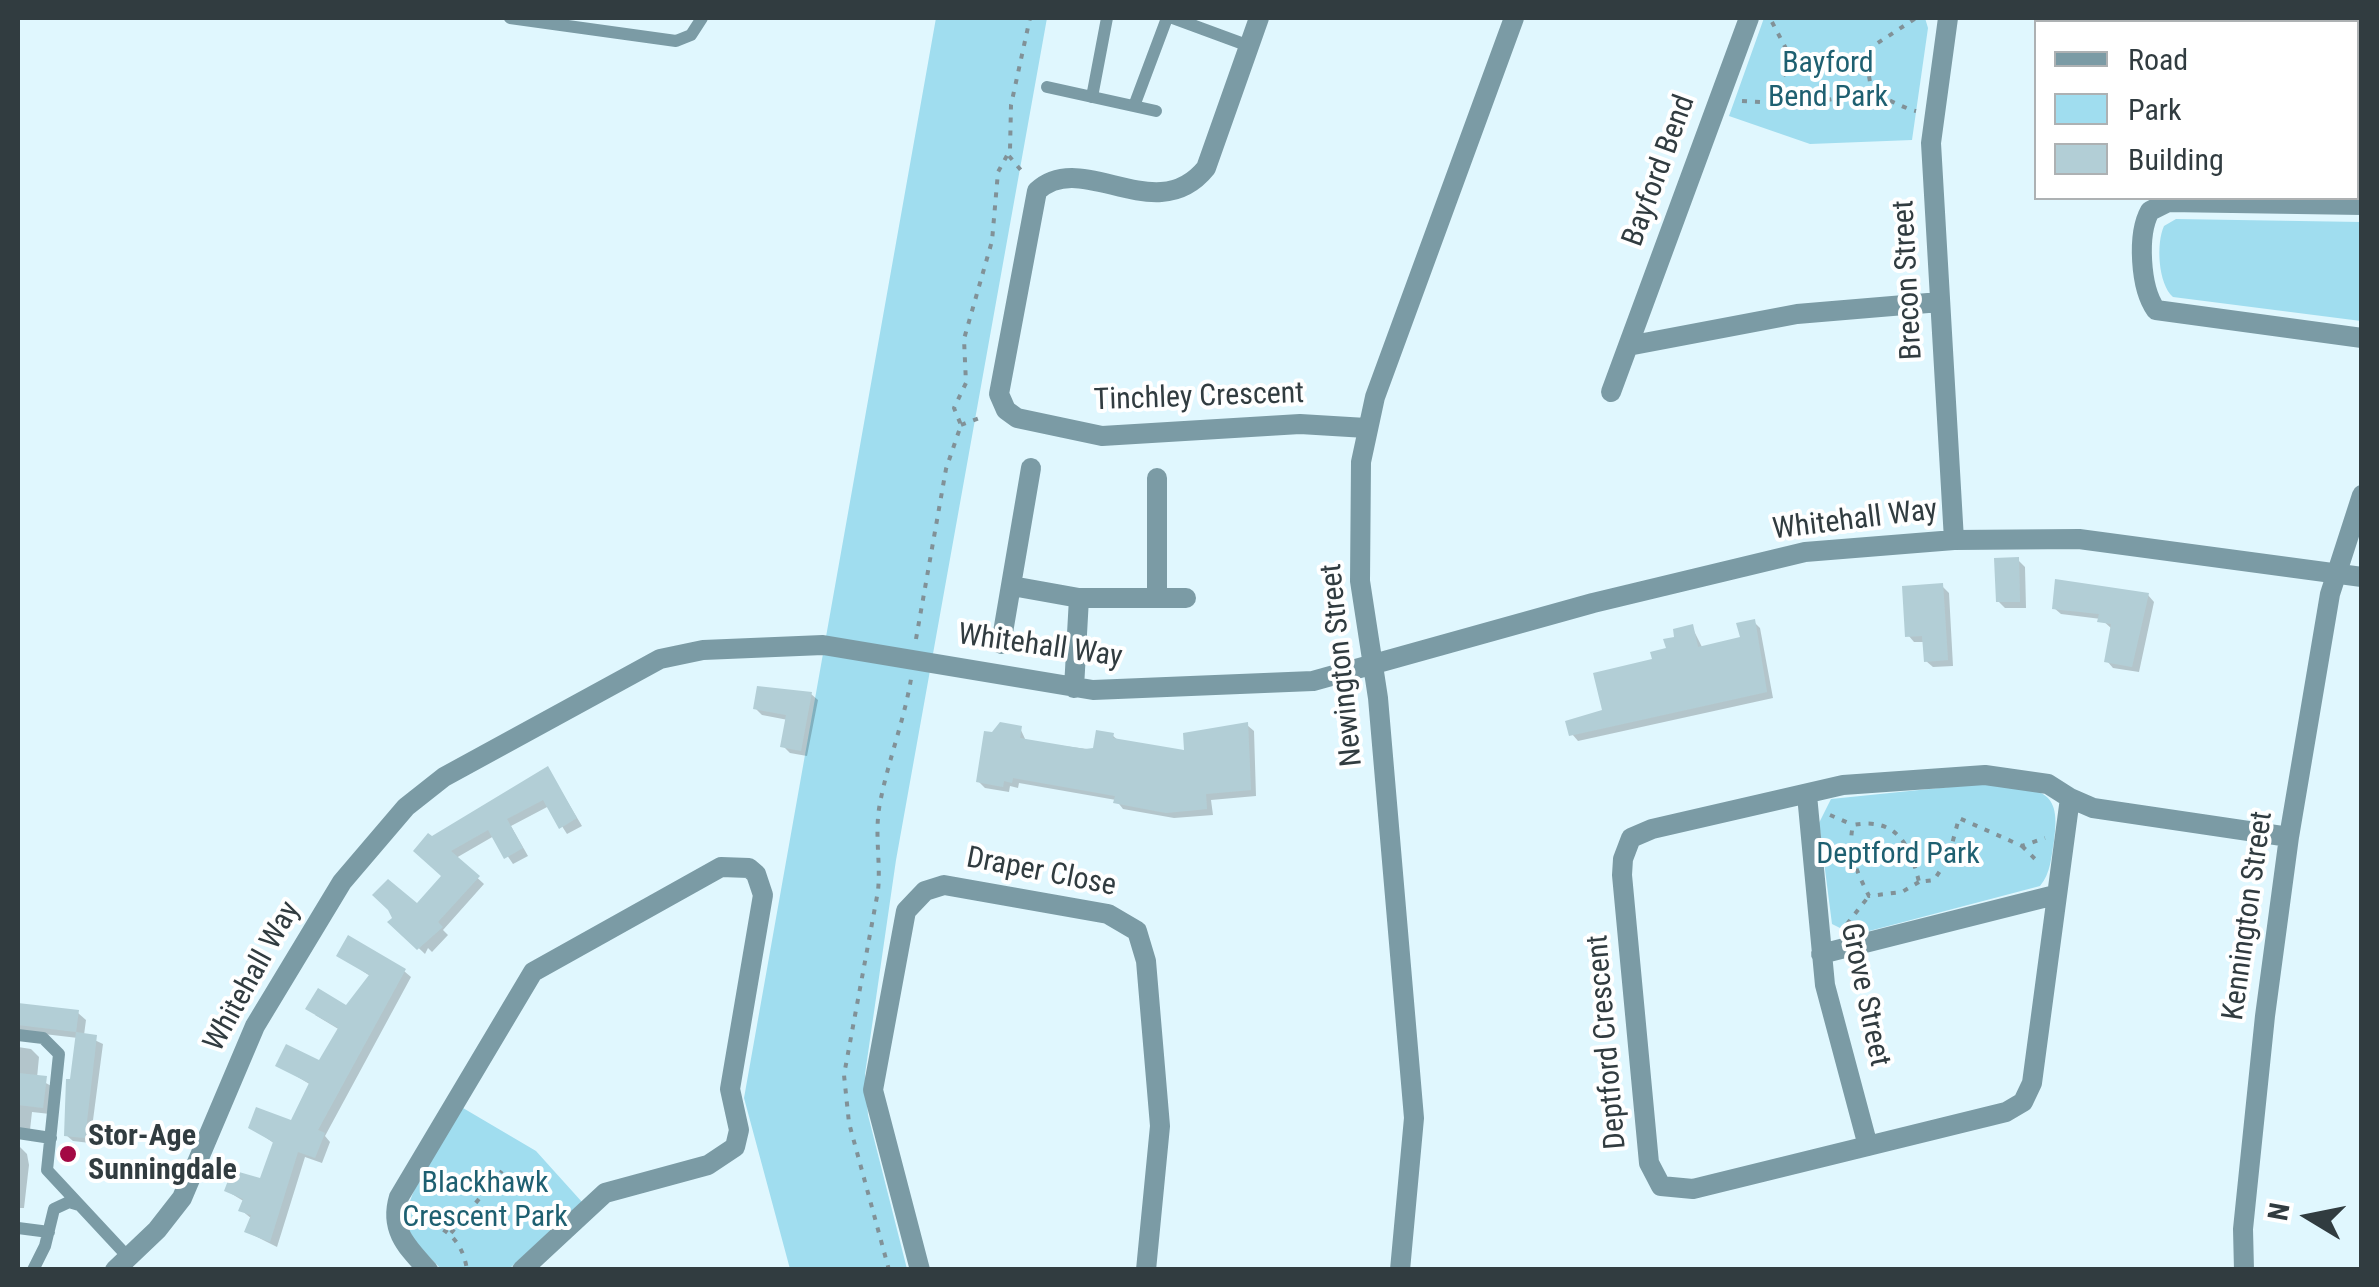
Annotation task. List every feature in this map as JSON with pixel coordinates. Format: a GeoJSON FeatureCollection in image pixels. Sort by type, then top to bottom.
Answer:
{"type":"FeatureCollection","features":[{"type":"Feature","properties":{"kind":"street","name":"Tinchley Crescent"},"geometry":{"type":"LineString","coordinates":[[1259,18],[1206,168],[1186,187],[1152,193],[1060,178],[1037,190],[1000,386],[1002,403],[1017,418],[1102,436],[1300,424],[1366,428]]}},
{"type":"Feature","properties":{"kind":"street","name":"Newington Street"},"geometry":{"type":"LineString","coordinates":[[1400,1270],[1414,1118],[1373,664],[1360,582],[1360,462],[1366,428],[1514,18]]}},
{"type":"Feature","properties":{"kind":"street","name":"Bayford Bend"},"geometry":{"type":"LineString","coordinates":[[1611,392],[1749,18]]}},
{"type":"Feature","properties":{"kind":"street","name":"Brecon Street"},"geometry":{"type":"LineString","coordinates":[[1948,18],[1930,143],[1954,540]]}},
{"type":"Feature","properties":{"kind":"street"},"geometry":{"type":"LineString","coordinates":[[2362,204],[2168,202],[2150,211],[2143,234],[2148,294],[2156,310],[2362,338]]}},
{"type":"Feature","properties":{"kind":"street"},"geometry":{"type":"LineString","coordinates":[[1628,346],[1797,314],[1940,302]]}},
{"type":"Feature","properties":{"kind":"street"},"geometry":{"type":"LineString","coordinates":[[1002,644],[1031,468]]}},
{"type":"Feature","properties":{"kind":"street"},"geometry":{"type":"LineString","coordinates":[[1157,598],[1158,478]]}},
{"type":"Feature","properties":{"kind":"street","name":"Kennington Street"},"geometry":{"type":"LineString","coordinates":[[2244,1270],[2245,1209],[2289,837],[2330,594],[2362,495]]}},
{"type":"Feature","properties":{"kind":"street","name":"Whitehall Way"},"geometry":{"type":"LineString","coordinates":[[128,1265],[182,1198],[243,1050],[332,896],[406,808],[444,777],[649,665],[703,650],[823,645],[1074,688],[1112,690],[1313,681],[1593,603],[1804,552],[1954,540],[2080,539],[2362,577]]}},
{"type":"Feature","properties":{"kind":"street"},"geometry":{"type":"LineString","coordinates":[[1012,586],[1079,598],[1186,598]]}},
{"type":"Feature","properties":{"kind":"street"},"geometry":{"type":"LineString","coordinates":[[1074,688],[1079,598]]}},
{"type":"Feature","properties":{"kind":"street","name":"Deptford Crescent"},"geometry":{"type":"LineString","coordinates":[[2070,798],[2029,1094],[2006,1112],[1677,1190],[1660,1186],[1649,1163],[1622,876],[1631,838],[1652,828],[1861,782],[1985,775],[2048,784],[2093,808],[2289,837]]}},
{"type":"Feature","properties":{"kind":"street","name":"Grove Street"},"geometry":{"type":"LineString","coordinates":[[1807,795],[1821,954],[1868,1146]]}},
{"type":"Feature","properties":{"kind":"street"},"geometry":{"type":"LineString","coordinates":[[428,1270],[406,1246],[396,1226],[399,1197],[533,972],[721,868],[749,868],[761,883],[763,895],[730,1089],[739,1130],[735,1146],[708,1164],[604,1193],[522,1270]]}},
{"type":"Feature","properties":{"kind":"street","name":"Draper Close"},"geometry":{"type":"LineString","coordinates":[[920,1270],[873,1090],[901,925],[914,900],[944,885],[1108,914],[1138,932],[1146,961],[1160,1126],[1146,1270]]}},
{"type":"Feature","properties":{"kind":"street"},"geometry":{"type":"LineString","coordinates":[[1821,954],[2055,895]]}},
{"type":"Feature","properties":{"kind":"lane"},"geometry":{"type":"LineString","coordinates":[[510,18],[676,41],[692,35],[702,18]]}},
{"type":"Feature","properties":{"kind":"lane"},"geometry":{"type":"LineString","coordinates":[[1092,97],[1107,18]]}},
{"type":"Feature","properties":{"kind":"lane"},"geometry":{"type":"LineString","coordinates":[[1134,106],[1170,18],[1249,46]]}},
{"type":"Feature","properties":{"kind":"lane"},"geometry":{"type":"LineString","coordinates":[[1046,87],[1156,111]]}},
{"type":"Feature","properties":{"kind":"lane"},"geometry":{"type":"LineString","coordinates":[[18,1035],[50,1042],[59,1054],[47,1170],[128,1265]]}},
{"type":"Feature","properties":{"kind":"lane"},"geometry":{"type":"LineString","coordinates":[[18,1133],[51,1138]]}},
{"type":"Feature","properties":{"kind":"lane"},"geometry":{"type":"LineString","coordinates":[[33,1270],[58,1205],[70,1202],[80,1206]]}},
{"type":"Feature","properties":{"kind":"lane"},"geometry":{"type":"LineString","coordinates":[[18,1228],[49,1232]]}},
{"type":"Feature","properties":{"kind":"path"},"geometry":{"type":"LineString","coordinates":[[1769,18],[1793,62]]}},
{"type":"Feature","properties":{"kind":"path"},"geometry":{"type":"LineString","coordinates":[[1860,61],[1867,50],[1916,18]]}},
{"type":"Feature","properties":{"kind":"path"},"geometry":{"type":"LineString","coordinates":[[1785,92],[1781,81],[1793,62],[1804,57],[1860,61],[1871,72],[1872,94]]}},
{"type":"Feature","properties":{"kind":"path"},"geometry":{"type":"LineString","coordinates":[[1720,96],[1761,102],[1785,92],[1830,102],[1872,94],[1933,115]]}},
{"type":"Feature","properties":{"kind":"path"},"geometry":{"type":"LineString","coordinates":[[1919,882],[1912,851],[1894,828],[1870,822],[1853,825],[1850,842],[1855,867],[1869,896],[1902,892],[1919,882],[1934,880],[1942,871],[1959,818],[2022,846],[2065,834]]}},
{"type":"Feature","properties":{"kind":"path"},"geometry":{"type":"LineString","coordinates":[[450,1234],[502,1171]]}},
{"type":"Feature","properties":{"kind":"path"},"geometry":{"type":"LineString","coordinates":[[396,1226],[418,1221],[450,1234],[464,1254],[467,1270]]}},
{"type":"Feature","properties":{"kind":"green space"},"geometry":{"type":"Polygon","coordinates":[[[936,18],[1047,18],[896,860],[865,1074],[868,1115],[907,1269],[790,1269],[744,1098],[936,18]]]}},
{"type":"Feature","properties":{"kind":"green space","name":"Bayford Bend Park"},"geometry":{"type":"Polygon","coordinates":[[[1764,18],[1925,18],[1928,28],[1912,140],[1810,144],[1729,116],[1764,18]]]}},
{"type":"Feature","properties":{"kind":"green space"},"geometry":{"type":"Polygon","coordinates":[[[2176,219],[2361,222],[2361,321],[2173,297],[2164,283],[2159,253],[2164,226],[2176,219]]]}},
{"type":"Feature","properties":{"kind":"green space","name":"Deptford Park"},"geometry":{"type":"Polygon","coordinates":[[[1988,783],[2031,790],[2049,799],[2056,822],[2051,859],[2040,886],[1854,935],[1832,924],[1819,823],[1831,799],[1988,783]]]}},
{"type":"Feature","properties":{"kind":"green space","name":"Blackhawk Crescent Park"},"geometry":{"type":"Polygon","coordinates":[[[463,1108],[536,1151],[582,1202],[509,1269],[441,1269],[417,1244],[408,1226],[407,1214],[417,1183],[463,1108]]]}},
{"type":"Feature","properties":{"kind":"building"},"geometry":{"type":"Polygon","coordinates":[[[2019,557],[2020,602],[1996,602],[1994,558],[2019,557]]]}},
{"type":"Feature","properties":{"kind":"building"},"geometry":{"type":"Polygon","coordinates":[[[2055,579],[2149,593],[2132,667],[2104,662],[2111,624],[2097,622],[2099,614],[2052,609],[2055,579]]]}},
{"type":"Feature","properties":{"kind":"building"},"geometry":{"type":"Polygon","coordinates":[[[1943,583],[1948,660],[1924,662],[1922,636],[1905,637],[1902,586],[1943,583]]]}},
{"type":"Feature","properties":{"kind":"building"},"geometry":{"type":"Polygon","coordinates":[[[1755,619],[1767,692],[1569,736],[1565,721],[1602,710],[1593,673],[1652,659],[1650,652],[1666,648],[1663,639],[1674,637],[1673,629],[1693,624],[1698,647],[1740,637],[1736,623],[1755,619]]]}},
{"type":"Feature","properties":{"kind":"building"},"geometry":{"type":"Polygon","coordinates":[[[757,686],[812,692],[801,751],[780,747],[786,715],[753,709],[757,686]]]}},
{"type":"Feature","properties":{"kind":"building"},"geometry":{"type":"Polygon","coordinates":[[[1000,722],[1022,726],[1020,738],[1085,749],[1093,748],[1096,730],[1114,733],[1113,738],[1184,750],[1183,733],[1248,722],[1251,790],[1206,794],[1207,809],[1166,813],[1113,803],[1115,796],[1013,778],[1012,783],[1004,781],[1003,787],[976,782],[984,731],[992,732],[1000,722]]]}},
{"type":"Feature","properties":{"kind":"building"},"geometry":{"type":"Polygon","coordinates":[[[548,766],[577,818],[559,829],[543,800],[507,819],[523,848],[504,859],[488,830],[451,851],[480,876],[438,922],[443,927],[417,950],[387,922],[392,918],[388,910],[372,895],[388,879],[417,903],[441,876],[413,851],[428,833],[432,836],[548,766]]]}},
{"type":"Feature","properties":{"kind":"building"},"geometry":{"type":"Polygon","coordinates":[[[348,935],[406,969],[318,1130],[325,1133],[315,1158],[298,1152],[270,1242],[244,1232],[251,1215],[238,1211],[243,1199],[224,1191],[232,1170],[260,1178],[273,1142],[248,1128],[256,1107],[291,1120],[309,1083],[275,1066],[286,1044],[319,1060],[338,1028],[305,1009],[318,988],[346,1005],[369,975],[336,956],[348,935]]]}},
{"type":"Feature","properties":{"kind":"building"},"geometry":{"type":"Polygon","coordinates":[[[18,1003],[79,1010],[76,1032],[18,1025],[18,1003]]]}},
{"type":"Feature","properties":{"kind":"building"},"geometry":{"type":"Polygon","coordinates":[[[76,1032],[97,1035],[85,1138],[64,1136],[66,1079],[70,1079],[76,1032]]]}},
{"type":"Feature","properties":{"kind":"building"},"geometry":{"type":"Polygon","coordinates":[[[18,1073],[47,1076],[43,1108],[18,1105],[18,1073]]]}},
{"type":"Feature","properties":{"kind":"place","name":"Stor-Age Sunningdale"},"geometry":{"type":"Point","coordinates":[68,1154]}}]}
